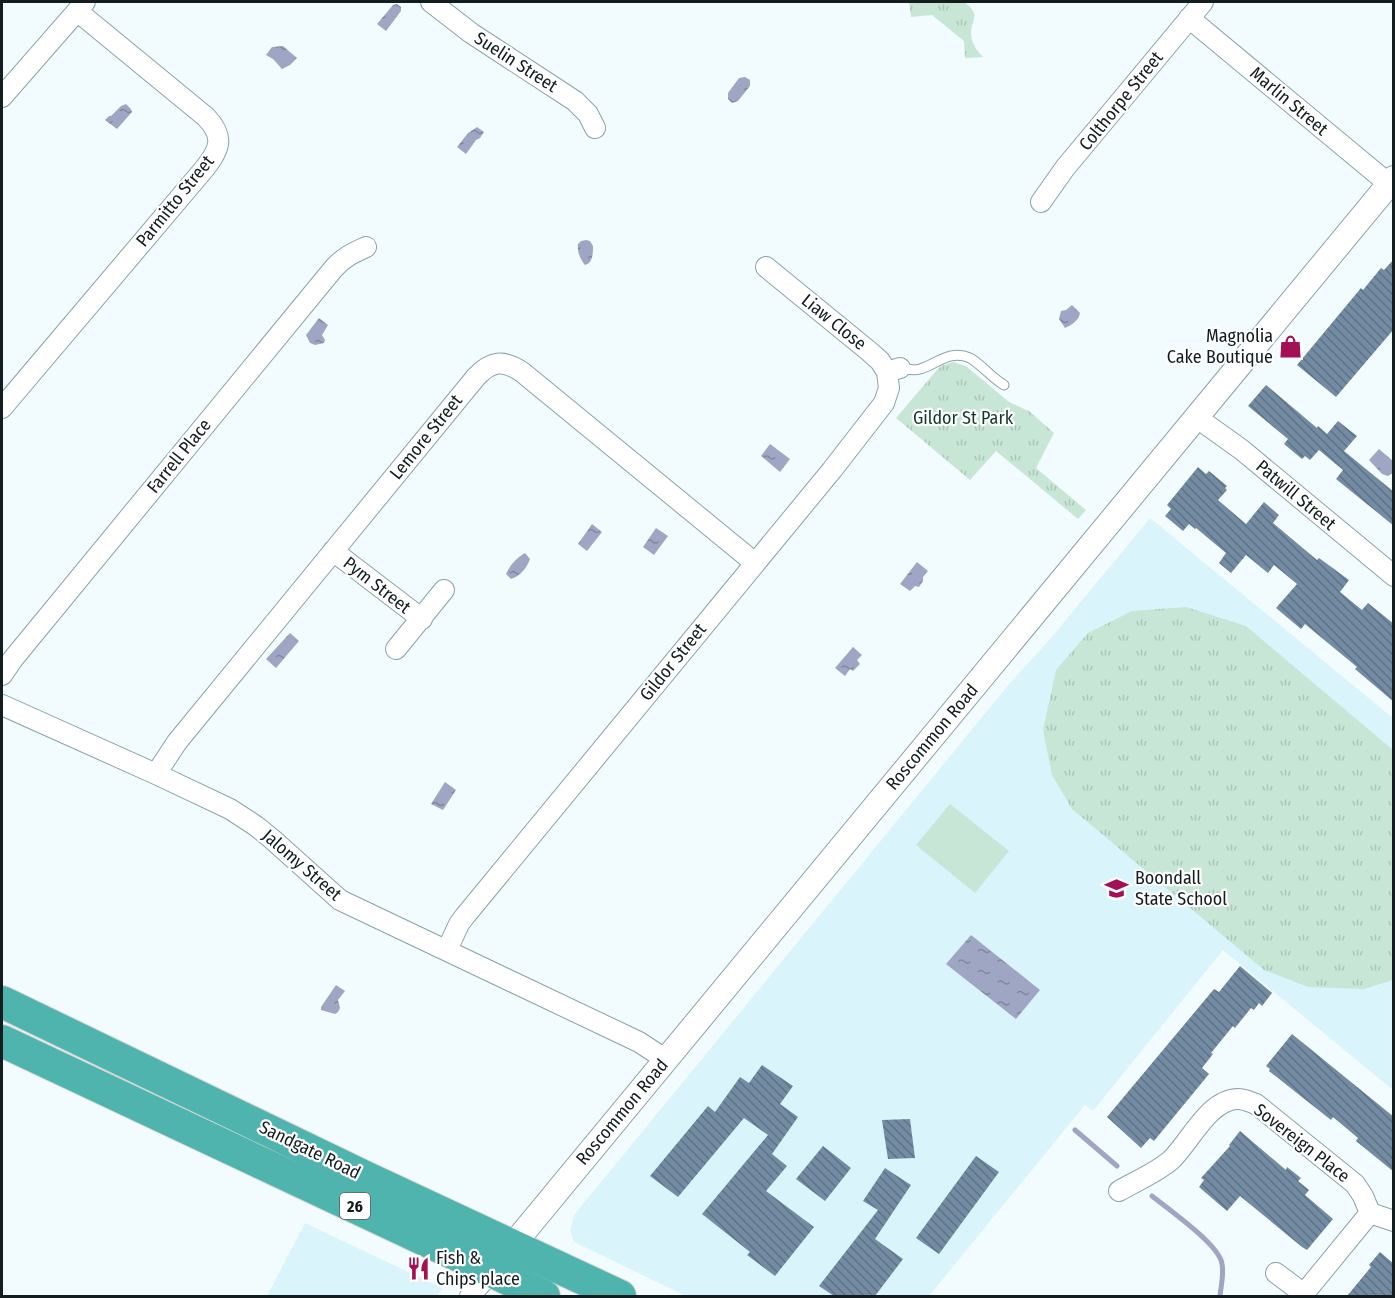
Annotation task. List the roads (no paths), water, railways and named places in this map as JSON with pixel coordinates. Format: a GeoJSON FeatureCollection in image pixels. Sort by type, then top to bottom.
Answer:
{"type":"FeatureCollection","features":[{"type":"Feature","properties":{"kind":"highway","name":"Sandgate Road"},"geometry":{"type":"LineString","coordinates":[[2,1002],[355,1172],[620,1296]]}},
{"type":"Feature","properties":{"kind":"highway","name":"Sandgate Road"},"geometry":{"type":"LineString","coordinates":[[2,1041],[544,1296]]}},
{"type":"Feature","properties":{"kind":"street","name":"Suelin Street"},"geometry":{"type":"LineString","coordinates":[[431,2],[471,33],[575,101],[588,114],[595,128]]}},
{"type":"Feature","properties":{"kind":"street","name":"Colthorpe Street"},"geometry":{"type":"LineString","coordinates":[[1041,202],[1055,181],[1203,2]]}},
{"type":"Feature","properties":{"kind":"street"},"geometry":{"type":"LineString","coordinates":[[2,98],[81,6]]}},
{"type":"Feature","properties":{"kind":"street","name":"Parmitto Street"},"geometry":{"type":"LineString","coordinates":[[2,408],[205,168],[218,146],[216,130],[206,117],[81,6]]}},
{"type":"Feature","properties":{"kind":"street","name":"Marlin Street"},"geometry":{"type":"LineString","coordinates":[[1189,18],[1391,181]]}},
{"type":"Feature","properties":{"kind":"street","name":"Roscommon Road"},"geometry":{"type":"LineString","coordinates":[[470,1296],[1391,181]]}},
{"type":"Feature","properties":{"kind":"street","name":"Farrell Place"},"geometry":{"type":"LineString","coordinates":[[2,675],[334,268],[350,254],[366,248]]}},
{"type":"Feature","properties":{"kind":"street","name":"Liaw Close"},"geometry":{"type":"LineString","coordinates":[[766,267],[879,361],[893,370]]}},
{"type":"Feature","properties":{"kind":"street","name":"Lemore Street"},"geometry":{"type":"LineString","coordinates":[[156,774],[177,742],[476,377],[486,367],[493,364],[504,363],[522,372],[754,563]]}},
{"type":"Feature","properties":{"kind":"street","name":"Gildor Street"},"geometry":{"type":"LineString","coordinates":[[447,950],[465,916],[880,409],[887,396],[893,370]]}},
{"type":"Feature","properties":{"kind":"street","name":"Patwill Street"},"geometry":{"type":"LineString","coordinates":[[1196,417],[1242,450],[1394,576]]}},
{"type":"Feature","properties":{"kind":"street","name":"Pym Street"},"geometry":{"type":"LineString","coordinates":[[333,551],[422,619]]}},
{"type":"Feature","properties":{"kind":"street","name":"Pym Street"},"geometry":{"type":"LineString","coordinates":[[396,649],[444,590]]}},
{"type":"Feature","properties":{"kind":"street","name":"Jalomy Street"},"geometry":{"type":"LineString","coordinates":[[2,705],[230,809],[256,826],[340,900],[639,1042],[665,1059]]}},
{"type":"Feature","properties":{"kind":"street","name":"Sovereign Place"},"geometry":{"type":"LineString","coordinates":[[1119,1191],[1160,1168],[1172,1158],[1213,1109],[1236,1099],[1256,1104],[1355,1184],[1370,1213]]}},
{"type":"Feature","properties":{"kind":"street"},"geometry":{"type":"LineString","coordinates":[[1276,1273],[1303,1295],[1370,1213],[1394,1221]]}},
{"type":"Feature","properties":{"kind":"lane"},"geometry":{"type":"LineString","coordinates":[[893,370],[918,369],[943,357],[964,357],[975,362],[1004,385]]}},
{"type":"Feature","properties":{"kind":"water"},"geometry":{"type":"Polygon","coordinates":[[[397,4],[401,7],[401,11],[386,31],[377,24],[393,5],[397,4]]]}},
{"type":"Feature","properties":{"kind":"water"},"geometry":{"type":"Polygon","coordinates":[[[283,46],[297,58],[282,69],[266,55],[272,47],[283,46]]]}},
{"type":"Feature","properties":{"kind":"water"},"geometry":{"type":"Polygon","coordinates":[[[745,77],[750,80],[750,86],[738,101],[732,103],[728,99],[728,93],[739,78],[745,77]]]}},
{"type":"Feature","properties":{"kind":"water"},"geometry":{"type":"Polygon","coordinates":[[[126,104],[132,112],[117,129],[105,120],[126,104]]]}},
{"type":"Feature","properties":{"kind":"water"},"geometry":{"type":"Polygon","coordinates":[[[477,127],[484,132],[466,154],[457,147],[468,133],[477,127]]]}},
{"type":"Feature","properties":{"kind":"water"},"geometry":{"type":"Polygon","coordinates":[[[586,240],[590,241],[593,246],[593,252],[591,260],[585,265],[579,255],[578,244],[586,240]]]}},
{"type":"Feature","properties":{"kind":"water"},"geometry":{"type":"Polygon","coordinates":[[[1072,305],[1080,313],[1075,322],[1065,328],[1059,319],[1061,311],[1072,305]]]}},
{"type":"Feature","properties":{"kind":"water"},"geometry":{"type":"Polygon","coordinates":[[[319,318],[328,325],[322,335],[324,343],[315,345],[310,343],[306,335],[319,318]]]}},
{"type":"Feature","properties":{"kind":"water"},"geometry":{"type":"Polygon","coordinates":[[[770,444],[790,459],[780,472],[761,456],[770,444]]]}},
{"type":"Feature","properties":{"kind":"water"},"geometry":{"type":"Polygon","coordinates":[[[1379,449],[1393,461],[1393,473],[1388,476],[1382,474],[1369,460],[1379,449]]]}},
{"type":"Feature","properties":{"kind":"water"},"geometry":{"type":"Polygon","coordinates":[[[592,524],[602,532],[587,551],[578,544],[592,524]]]}},
{"type":"Feature","properties":{"kind":"water"},"geometry":{"type":"Polygon","coordinates":[[[656,528],[668,536],[654,555],[643,547],[656,528]]]}},
{"type":"Feature","properties":{"kind":"water"},"geometry":{"type":"Polygon","coordinates":[[[525,553],[530,559],[527,566],[511,579],[506,574],[516,559],[525,553]]]}},
{"type":"Feature","properties":{"kind":"water"},"geometry":{"type":"Polygon","coordinates":[[[917,562],[928,571],[919,587],[915,586],[910,591],[900,584],[917,562]]]}},
{"type":"Feature","properties":{"kind":"water"},"geometry":{"type":"Polygon","coordinates":[[[290,633],[299,641],[276,668],[266,659],[290,633]]]}},
{"type":"Feature","properties":{"kind":"water"},"geometry":{"type":"Polygon","coordinates":[[[853,647],[862,655],[857,660],[860,664],[853,671],[850,669],[845,676],[835,668],[853,647]]]}},
{"type":"Feature","properties":{"kind":"water"},"geometry":{"type":"Polygon","coordinates":[[[445,782],[456,790],[443,810],[431,804],[445,782]]]}},
{"type":"Feature","properties":{"kind":"water"},"geometry":{"type":"Polygon","coordinates":[[[971,935],[1040,990],[1016,1019],[946,964],[971,935]]]}},
{"type":"Feature","properties":{"kind":"water"},"geometry":{"type":"Polygon","coordinates":[[[336,985],[345,991],[338,1000],[340,1008],[338,1012],[335,1014],[321,1010],[321,1007],[336,985]]]}},
{"type":"Feature","properties":{"kind":"waterway"},"geometry":{"type":"LineString","coordinates":[[1075,1130],[1117,1166]]}},
{"type":"Feature","properties":{"kind":"waterway"},"geometry":{"type":"LineString","coordinates":[[1152,1196],[1181,1218],[1219,1256],[1223,1272],[1220,1296]]}},
{"type":"Feature","properties":{"kind":"place","name":"Magnolia Cake Boutique"},"geometry":{"type":"Point","coordinates":[1291,346]}},
{"type":"Feature","properties":{"kind":"place","name":"Boondall State School"},"geometry":{"type":"Point","coordinates":[1117,888]}},
{"type":"Feature","properties":{"kind":"place","name":"Fish & Chips place"},"geometry":{"type":"Point","coordinates":[418,1268]}},
{"type":"Feature","properties":{"kind":"park label","name":"Gildor St Park"},"geometry":{"type":"Point","coordinates":[963,418]}}]}
